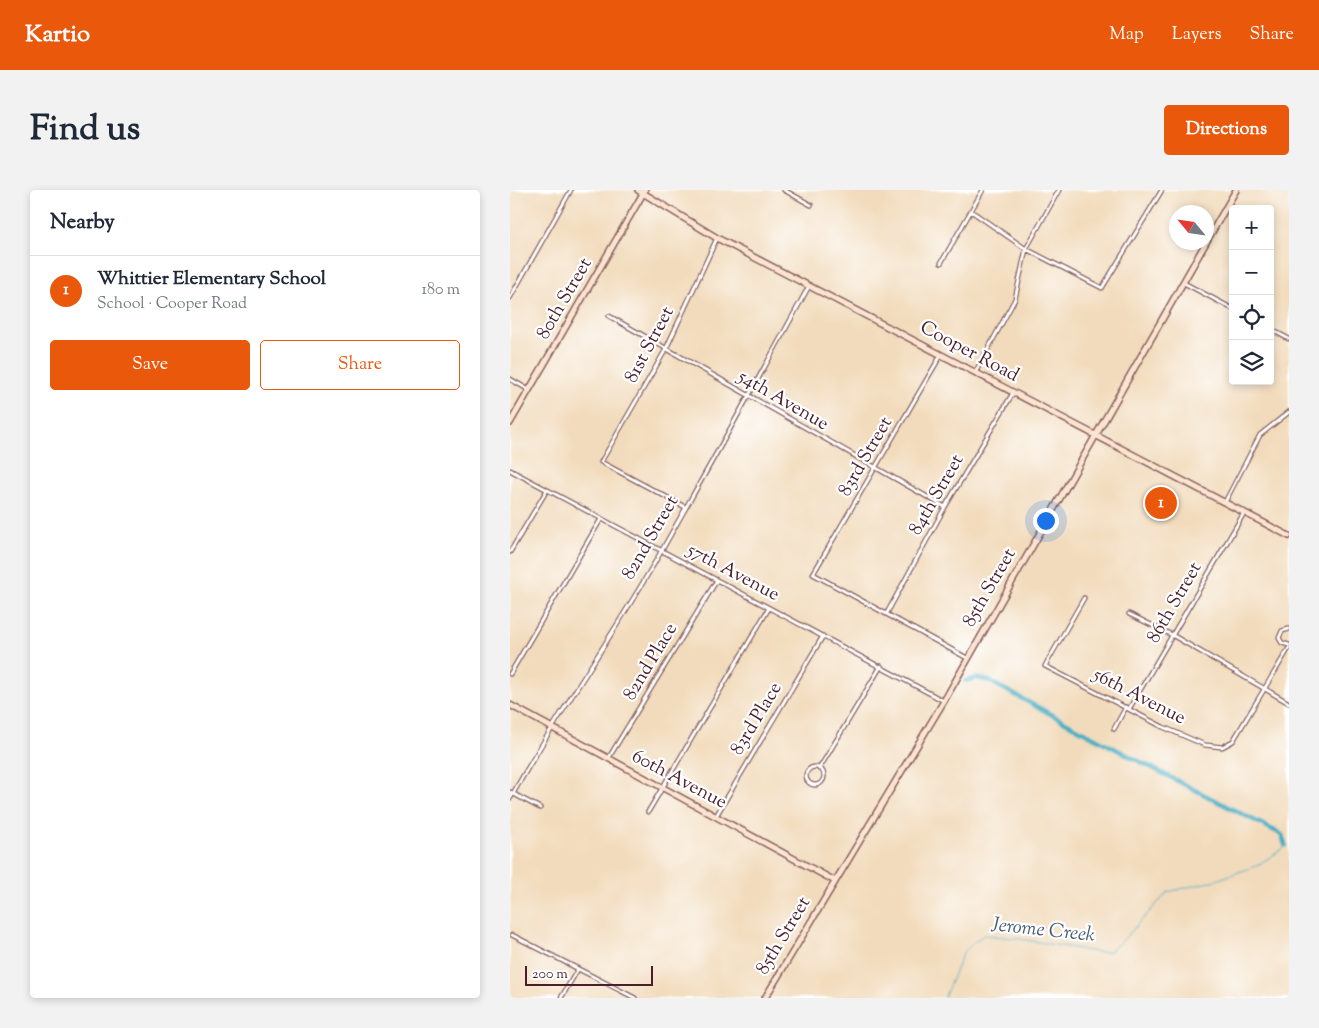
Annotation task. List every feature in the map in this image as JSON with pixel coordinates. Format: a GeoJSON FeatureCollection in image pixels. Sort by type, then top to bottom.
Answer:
{"type":"FeatureCollection","features":[{"type":"Feature","properties":{"kind":"street"},"geometry":{"type":"LineString","coordinates":[[510,298],[571,190]]}},
{"type":"Feature","properties":{"kind":"street","name":"Cooper Road"},"geometry":{"type":"LineString","coordinates":[[638,190],[717,238],[1289,536]]}},
{"type":"Feature","properties":{"kind":"street"},"geometry":{"type":"LineString","coordinates":[[784,190],[811,205]]}},
{"type":"Feature","properties":{"kind":"street"},"geometry":{"type":"LineString","coordinates":[[941,263],[982,190]]}},
{"type":"Feature","properties":{"kind":"street"},"geometry":{"type":"LineString","coordinates":[[975,372],[1015,299],[1026,249],[1060,190]]}},
{"type":"Feature","properties":{"kind":"street"},"geometry":{"type":"LineString","coordinates":[[971,211],[1026,249],[1102,288],[1162,190]]}},
{"type":"Feature","properties":{"kind":"street","name":"85th Street"},"geometry":{"type":"LineString","coordinates":[[765,998],[944,700],[1184,284],[1236,190]]}},
{"type":"Feature","properties":{"kind":"street","name":"80th Street"},"geometry":{"type":"LineString","coordinates":[[510,423],[644,192]]}},
{"type":"Feature","properties":{"kind":"street","name":"81st Street"},"geometry":{"type":"LineString","coordinates":[[684,507],[601,462],[666,349],[717,238]]}},
{"type":"Feature","properties":{"kind":"street"},"geometry":{"type":"LineString","coordinates":[[1184,284],[1229,307]]}},
{"type":"Feature","properties":{"kind":"street","name":"82nd Street"},"geometry":{"type":"LineString","coordinates":[[510,799],[511,793],[662,551],[684,507],[749,398],[809,286]]}},
{"type":"Feature","properties":{"kind":"street","name":"54th Avenue"},"geometry":{"type":"LineString","coordinates":[[609,316],[749,398],[945,508]]}},
{"type":"Feature","properties":{"kind":"street"},"geometry":{"type":"LineString","coordinates":[[1274,331],[1289,339]]}},
{"type":"Feature","properties":{"kind":"street","name":"83rd Street"},"geometry":{"type":"LineString","coordinates":[[887,613],[813,574],[941,355]]}},
{"type":"Feature","properties":{"kind":"street"},"geometry":{"type":"LineString","coordinates":[[510,379],[529,390]]}},
{"type":"Feature","properties":{"kind":"street","name":"84th Street"},"geometry":{"type":"LineString","coordinates":[[887,613],[945,508],[1013,392]]}},
{"type":"Feature","properties":{"kind":"street"},"geometry":{"type":"LineString","coordinates":[[1225,502],[1260,435],[1289,412]]}},
{"type":"Feature","properties":{"kind":"street","name":"57th Avenue"},"geometry":{"type":"LineString","coordinates":[[510,470],[944,700]]}},
{"type":"Feature","properties":{"kind":"street"},"geometry":{"type":"LineString","coordinates":[[510,552],[547,490]]}},
{"type":"Feature","properties":{"kind":"street","name":"86th Street"},"geometry":{"type":"LineString","coordinates":[[1114,729],[1244,512]]}},
{"type":"Feature","properties":{"kind":"street"},"geometry":{"type":"LineString","coordinates":[[510,674],[602,519]]}},
{"type":"Feature","properties":{"kind":"street","name":"82nd Place"},"geometry":{"type":"LineString","coordinates":[[608,759],[717,580]]}},
{"type":"Feature","properties":{"kind":"street","name":"56th Avenue"},"geometry":{"type":"LineString","coordinates":[[1084,598],[1045,666],[1163,726],[1205,745],[1222,747],[1233,741],[1266,690]]}},
{"type":"Feature","properties":{"kind":"street"},"geometry":{"type":"LineString","coordinates":[[648,812],[769,608]]}},
{"type":"Feature","properties":{"kind":"street"},"geometry":{"type":"LineString","coordinates":[[887,613],[967,658]]}},
{"type":"Feature","properties":{"kind":"street"},"geometry":{"type":"LineString","coordinates":[[1128,614],[1172,635],[1289,703]]}},
{"type":"Feature","properties":{"kind":"street"},"geometry":{"type":"LineString","coordinates":[[1266,690],[1289,646],[1284,644],[1279,638],[1282,631],[1289,629]]}},
{"type":"Feature","properties":{"kind":"street","name":"83rd Place"},"geometry":{"type":"LineString","coordinates":[[716,816],[823,636]]}},
{"type":"Feature","properties":{"kind":"street"},"geometry":{"type":"LineString","coordinates":[[820,769],[881,666]]}},
{"type":"Feature","properties":{"kind":"street","name":"60th Avenue"},"geometry":{"type":"LineString","coordinates":[[510,705],[835,881]]}},
{"type":"Feature","properties":{"kind":"street"},"geometry":{"type":"LineString","coordinates":[[811,768],[820,769],[824,779],[820,784],[812,784],[807,780],[808,772],[811,768]]}},
{"type":"Feature","properties":{"kind":"street"},"geometry":{"type":"LineString","coordinates":[[511,793],[540,808]]}},
{"type":"Feature","properties":{"kind":"street"},"geometry":{"type":"LineString","coordinates":[[512,935],[635,998]]}},
{"type":"Feature","properties":{"kind":"street"},"geometry":{"type":"LineString","coordinates":[[561,998],[578,969]]}},
{"type":"Feature","properties":{"kind":"waterway"},"geometry":{"type":"LineString","coordinates":[[965,681],[978,678],[989,681],[1277,832],[1282,835],[1285,845]]}},
{"type":"Feature","properties":{"kind":"waterway","name":"Jerome Creek"},"geometry":{"type":"LineString","coordinates":[[944,998],[963,953],[984,935],[1015,938],[1096,952],[1108,952],[1121,942],[1168,892],[1213,881],[1256,866],[1289,845]]}},
{"type":"Feature","properties":{"kind":"place","name":"Whittier Elementary School"},"geometry":{"type":"Point","coordinates":[1161,503]}}]}
